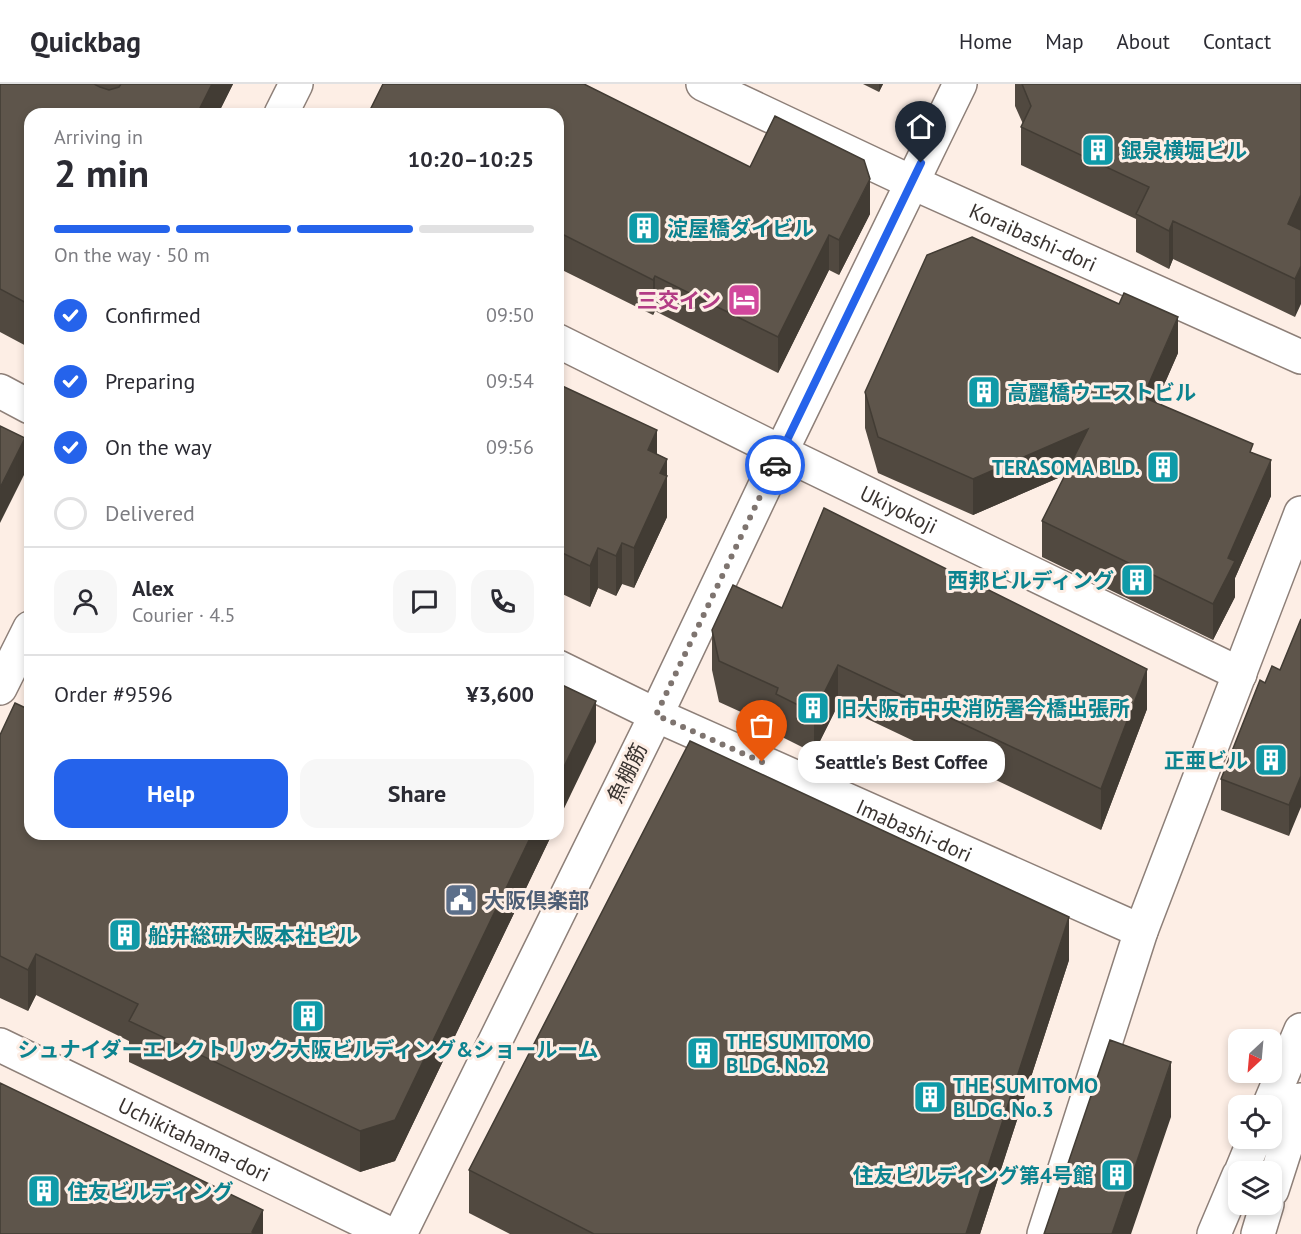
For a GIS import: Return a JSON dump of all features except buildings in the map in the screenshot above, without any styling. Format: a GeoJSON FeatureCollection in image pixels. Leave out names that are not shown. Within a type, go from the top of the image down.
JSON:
{"type":"FeatureCollection","features":[{"type":"Feature","properties":{"kind":"main road"},"geometry":{"type":"LineString","coordinates":[[284,108],[296,84]]}},
{"type":"Feature","properties":{"kind":"main road","name":"Koraibashi-dori"},"geometry":{"type":"LineString","coordinates":[[703,84],[911,182],[1301,357]]}},
{"type":"Feature","properties":{"kind":"main road","name":"魚棚筋"},"geometry":{"type":"LineString","coordinates":[[400,1234],[656,715],[960,84]]}},
{"type":"Feature","properties":{"kind":"main road","name":"Ukiyokoji"},"geometry":{"type":"LineString","coordinates":[[564,344],[781,452],[1240,674]]}},
{"type":"Feature","properties":{"kind":"main road"},"geometry":{"type":"LineString","coordinates":[[0,391],[24,404]]}},
{"type":"Feature","properties":{"kind":"main road"},"geometry":{"type":"LineString","coordinates":[[1044,1234],[1141,931],[1301,513]]}},
{"type":"Feature","properties":{"kind":"main road"},"geometry":{"type":"LineString","coordinates":[[0,688],[24,640]]}},
{"type":"Feature","properties":{"kind":"main road","name":"Imabashi-dori"},"geometry":{"type":"LineString","coordinates":[[564,670],[656,715],[1141,931]]}},
{"type":"Feature","properties":{"kind":"main road"},"geometry":{"type":"LineString","coordinates":[[1274,1095],[1301,1030]]}},
{"type":"Feature","properties":{"kind":"main road","name":"Uchikitahama-dori"},"geometry":{"type":"LineString","coordinates":[[0,1044],[390,1234]]}},
{"type":"Feature","properties":{"kind":"main road"},"geometry":{"type":"LineString","coordinates":[[1281,1161],[1301,1100]]}},
{"type":"Feature","properties":{"kind":"main road"},"geometry":{"type":"LineString","coordinates":[[1214,1234],[1228,1201]]}},
{"type":"Feature","properties":{"kind":"main road"},"geometry":{"type":"LineString","coordinates":[[1258,1234],[1264,1215]]}},
{"type":"Feature","properties":{"kind":"way so far"},"geometry":{"type":"LineString","coordinates":[[762,762],[656,715],[775,465]]}},
{"type":"Feature","properties":{"kind":"place","name":"銀泉横堀ビル"},"geometry":{"type":"Point","coordinates":[1098,150]}},
{"type":"Feature","properties":{"kind":"place","name":"淀屋橋ダイビル"},"geometry":{"type":"Point","coordinates":[644,228]}},
{"type":"Feature","properties":{"kind":"place","name":"三交イン"},"geometry":{"type":"Point","coordinates":[744,300]}},
{"type":"Feature","properties":{"kind":"place","name":"高麗橋ウエストビル"},"geometry":{"type":"Point","coordinates":[984,392]}},
{"type":"Feature","properties":{"kind":"place","name":"TERASOMA BLD."},"geometry":{"type":"Point","coordinates":[1163,467]}},
{"type":"Feature","properties":{"kind":"place","name":"西邦ビルディング"},"geometry":{"type":"Point","coordinates":[1137,580]}},
{"type":"Feature","properties":{"kind":"place","name":"旧大阪市中央消防署今橋出張所"},"geometry":{"type":"Point","coordinates":[813,708]}},
{"type":"Feature","properties":{"kind":"place","name":"正亜ビル"},"geometry":{"type":"Point","coordinates":[1271,760]}},
{"type":"Feature","properties":{"kind":"place","name":"Seattle's Best Coffee"},"geometry":{"type":"Point","coordinates":[762,762]}},
{"type":"Feature","properties":{"kind":"place","name":"大阪倶楽部"},"geometry":{"type":"Point","coordinates":[461,900]}},
{"type":"Feature","properties":{"kind":"place","name":"船井総研大阪本社ビル"},"geometry":{"type":"Point","coordinates":[125,935]}},
{"type":"Feature","properties":{"kind":"place","name":"シュナイダーエレクトリック大阪ビルディング&ショールーム"},"geometry":{"type":"Point","coordinates":[308,1016]}},
{"type":"Feature","properties":{"kind":"place","name":"THE SUMITOMO BLDG. No.2"},"geometry":{"type":"Point","coordinates":[703,1053]}},
{"type":"Feature","properties":{"kind":"place","name":"THE SUMITOMO BLDG. No.3"},"geometry":{"type":"Point","coordinates":[930,1097]}},
{"type":"Feature","properties":{"kind":"place","name":"住友ビルディング第4号館"},"geometry":{"type":"Point","coordinates":[1117,1175]}},
{"type":"Feature","properties":{"kind":"place","name":"住友ビルディング"},"geometry":{"type":"Point","coordinates":[44,1191]}},
{"type":"Feature","properties":{"kind":"route"},"geometry":{"type":"LineString","coordinates":[[775,465],[921,163]]}}]}
